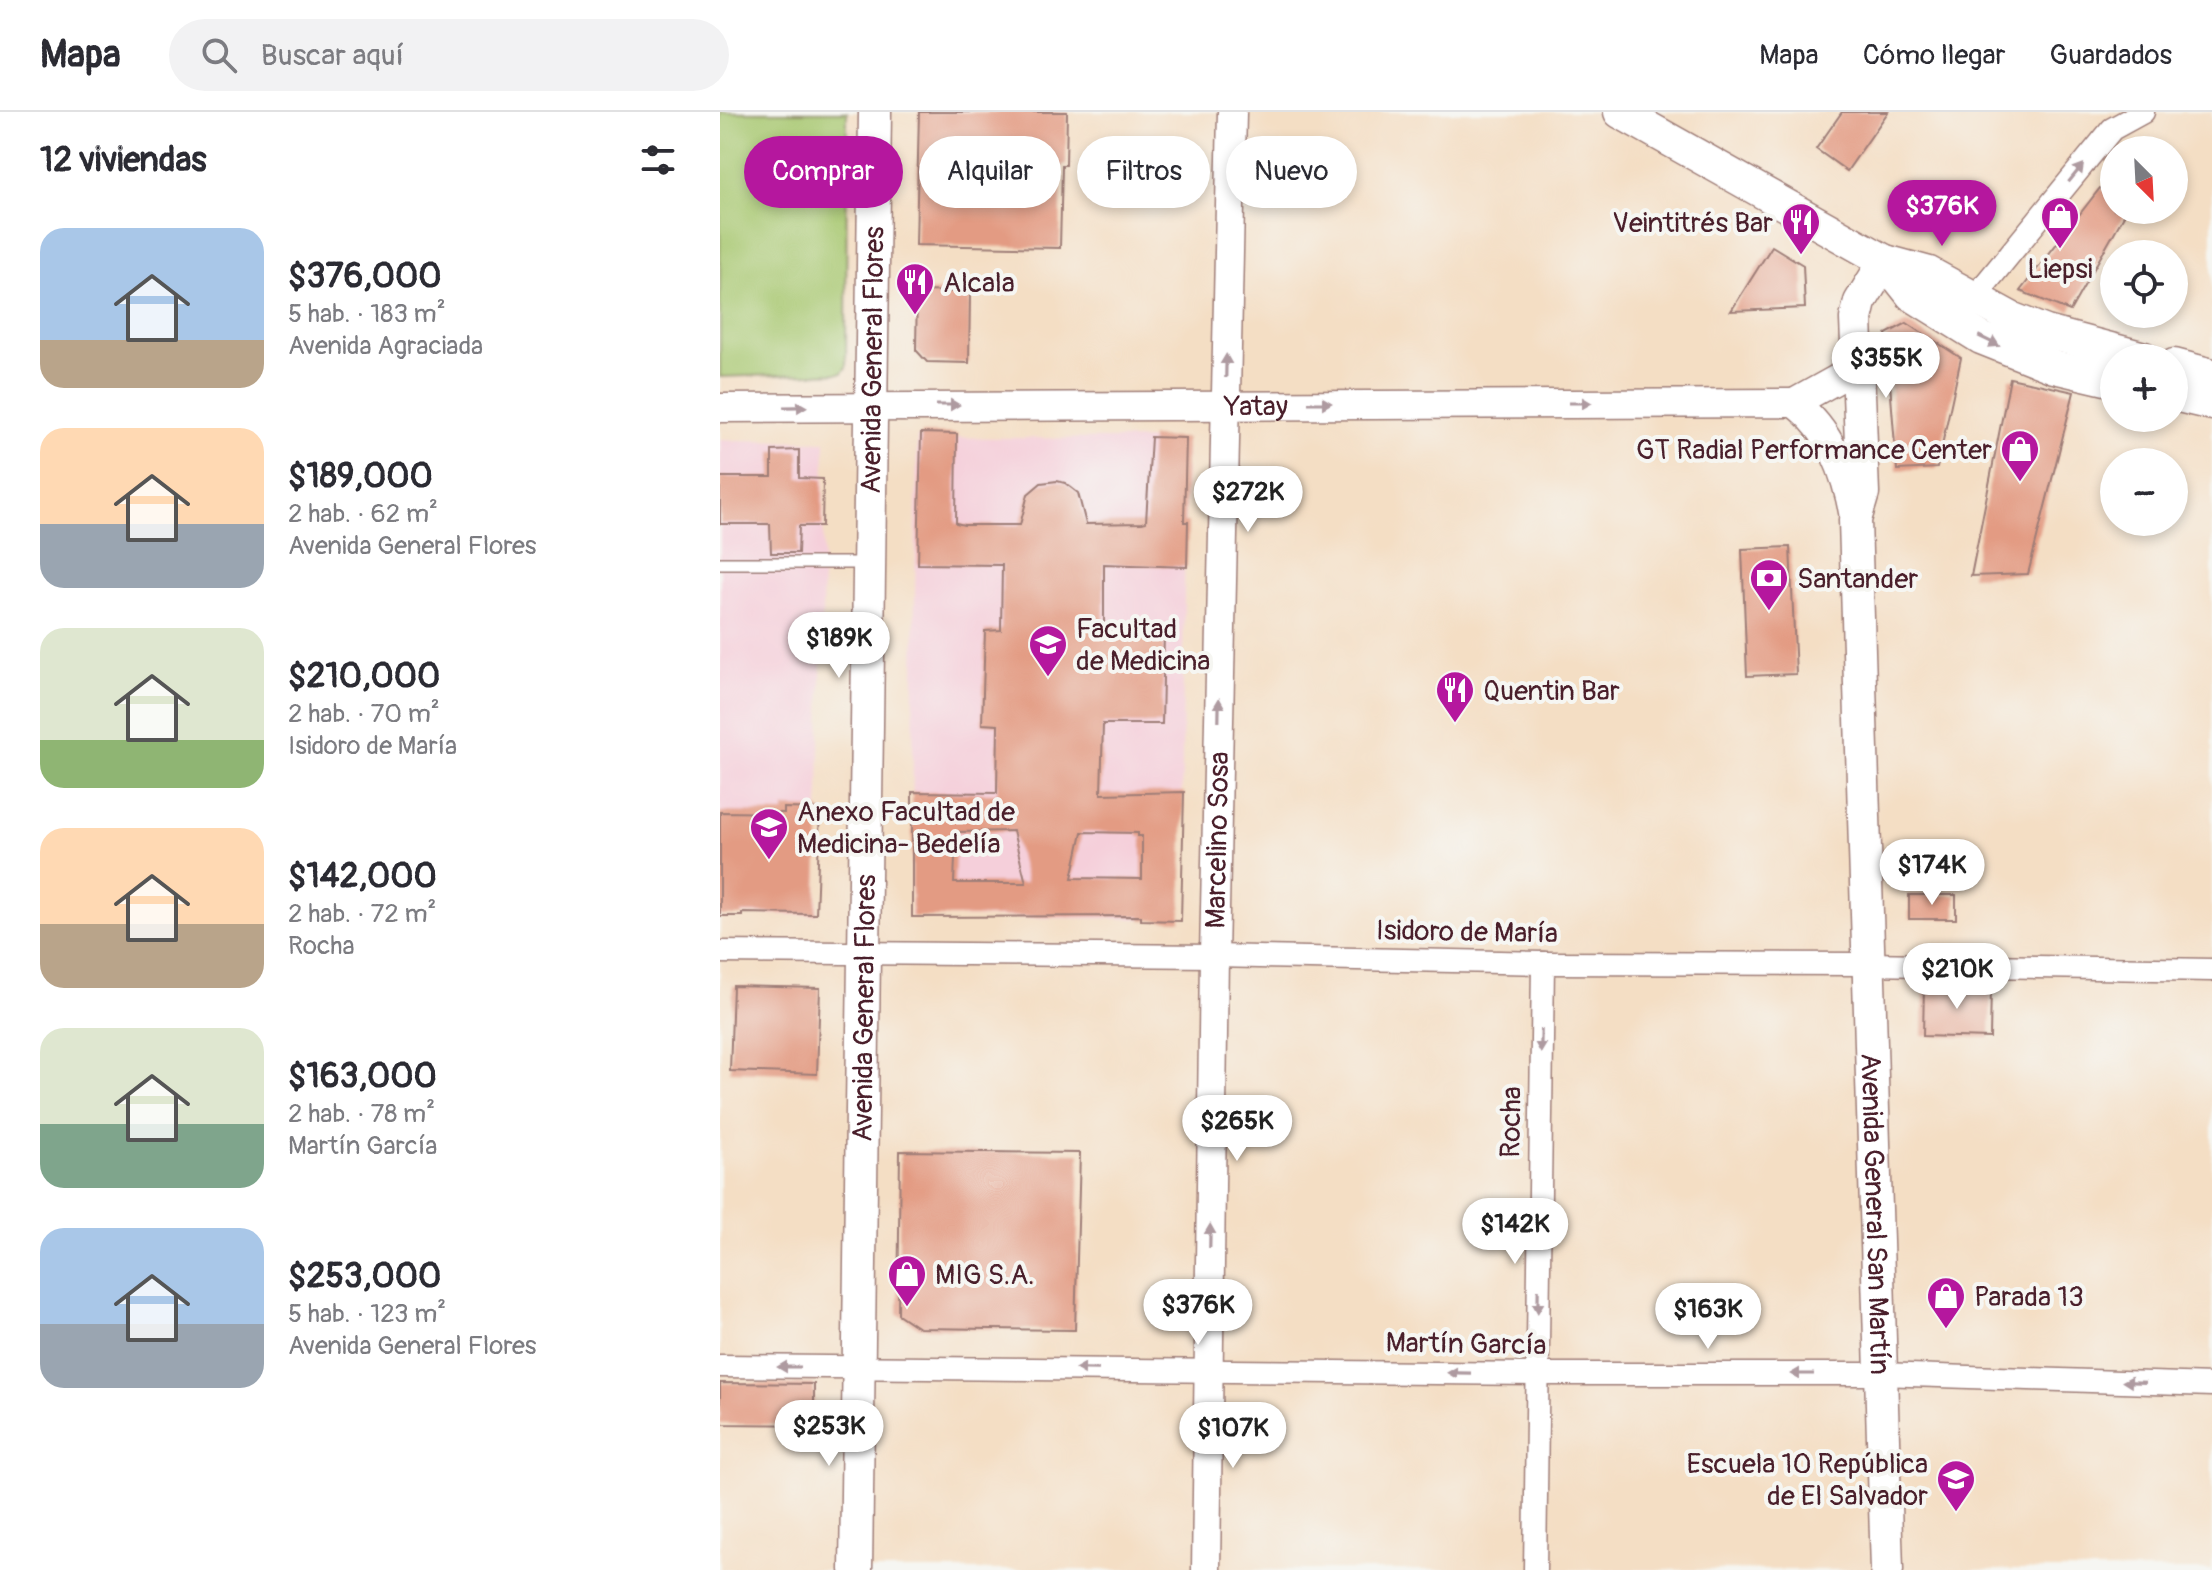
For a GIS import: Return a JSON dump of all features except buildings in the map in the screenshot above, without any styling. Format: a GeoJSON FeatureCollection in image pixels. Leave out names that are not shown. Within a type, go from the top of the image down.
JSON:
{"type":"FeatureCollection","features":[{"type":"Feature","properties":{"kind":"main road","name":"Avenida General Flores"},"geometry":{"type":"LineString","coordinates":[[856,1570],[875,112]]}},
{"type":"Feature","properties":{"kind":"main road"},"geometry":{"type":"LineString","coordinates":[[1620,112],[1885,261],[1929,273],[2013,319],[2046,332],[2100,346]]}},
{"type":"Feature","properties":{"kind":"main road"},"geometry":{"type":"LineString","coordinates":[[1885,261],[1912,295],[1981,338],[2054,367],[2100,378]]}},
{"type":"Feature","properties":{"kind":"main road","name":"Avenida General San Martín"},"geometry":{"type":"LineString","coordinates":[[1885,261],[1860,302],[1856,319],[1863,493],[1855,520],[1887,1570]]}},
{"type":"Feature","properties":{"kind":"main road"},"geometry":{"type":"LineString","coordinates":[[2188,369],[2212,375]]}},
{"type":"Feature","properties":{"kind":"main road"},"geometry":{"type":"LineString","coordinates":[[2188,398],[2212,404]]}},
{"type":"Feature","properties":{"kind":"street","name":"Marcelino Sosa"},"geometry":{"type":"LineString","coordinates":[[1206,1570],[1214,956],[1232,112]]}},
{"type":"Feature","properties":{"kind":"street"},"geometry":{"type":"LineString","coordinates":[[1974,298],[2112,129],[2143,112]]}},
{"type":"Feature","properties":{"kind":"street","name":"Yatay"},"geometry":{"type":"LineString","coordinates":[[720,408],[1225,403],[1794,403],[1839,378],[1856,360]]}},
{"type":"Feature","properties":{"kind":"street","name":"Avenida General San Martín"},"geometry":{"type":"LineString","coordinates":[[1794,403],[1818,423],[1842,468],[1855,520]]}},
{"type":"Feature","properties":{"kind":"street","name":"Isidoro de María"},"geometry":{"type":"LineString","coordinates":[[720,952],[2212,970]]}},
{"type":"Feature","properties":{"kind":"street","name":"Rocha"},"geometry":{"type":"LineString","coordinates":[[1535,1570],[1543,963]]}},
{"type":"Feature","properties":{"kind":"street","name":"Martín García"},"geometry":{"type":"LineString","coordinates":[[720,1366],[1880,1374],[2212,1385]]}},
{"type":"Feature","properties":{"kind":"lane"},"geometry":{"type":"LineString","coordinates":[[720,563],[868,563]]}},
{"type":"Feature","properties":{"kind":"shaded area","name":"Facultad de Medicina"},"geometry":{"type":"Polygon","coordinates":[[[917,437],[1186,440],[1180,919],[911,917],[917,437]]]}},
{"type":"Feature","properties":{"kind":"shaded area"},"geometry":{"type":"Polygon","coordinates":[[[720,440],[825,441],[817,915],[720,914],[720,440]]]}},
{"type":"Feature","properties":{"kind":"green space"},"geometry":{"type":"Polygon","coordinates":[[[720,112],[847,112],[847,136],[744,136],[744,208],[847,208],[846,367],[842,373],[720,377],[720,112]]]}},
{"type":"Feature","properties":{"kind":"place","name":"Liepsi"},"geometry":{"type":"Point","coordinates":[2060,250]}},
{"type":"Feature","properties":{"kind":"place","name":"Veintitrés Bar"},"geometry":{"type":"Point","coordinates":[1801,256]}},
{"type":"Feature","properties":{"kind":"place","name":"Alcala"},"geometry":{"type":"Point","coordinates":[915,316]}},
{"type":"Feature","properties":{"kind":"place","name":"GT Radial Performance Center"},"geometry":{"type":"Point","coordinates":[2020,483]}},
{"type":"Feature","properties":{"kind":"place","name":"Santander"},"geometry":{"type":"Point","coordinates":[1769,612]}},
{"type":"Feature","properties":{"kind":"place","name":"Facultad de Medicina"},"geometry":{"type":"Point","coordinates":[1048,678]}},
{"type":"Feature","properties":{"kind":"place","name":"Quentin Bar"},"geometry":{"type":"Point","coordinates":[1455,724]}},
{"type":"Feature","properties":{"kind":"place","name":"Anexo Facultad de Medicina- Bedelía"},"geometry":{"type":"Point","coordinates":[769,861]}},
{"type":"Feature","properties":{"kind":"place","name":"MIG S.A."},"geometry":{"type":"Point","coordinates":[907,1308]}},
{"type":"Feature","properties":{"kind":"place","name":"Parada 13"},"geometry":{"type":"Point","coordinates":[1946,1330]}},
{"type":"Feature","properties":{"kind":"place","name":"Escuela 10 República de El Salvador"},"geometry":{"type":"Point","coordinates":[1956,1513]}}]}
